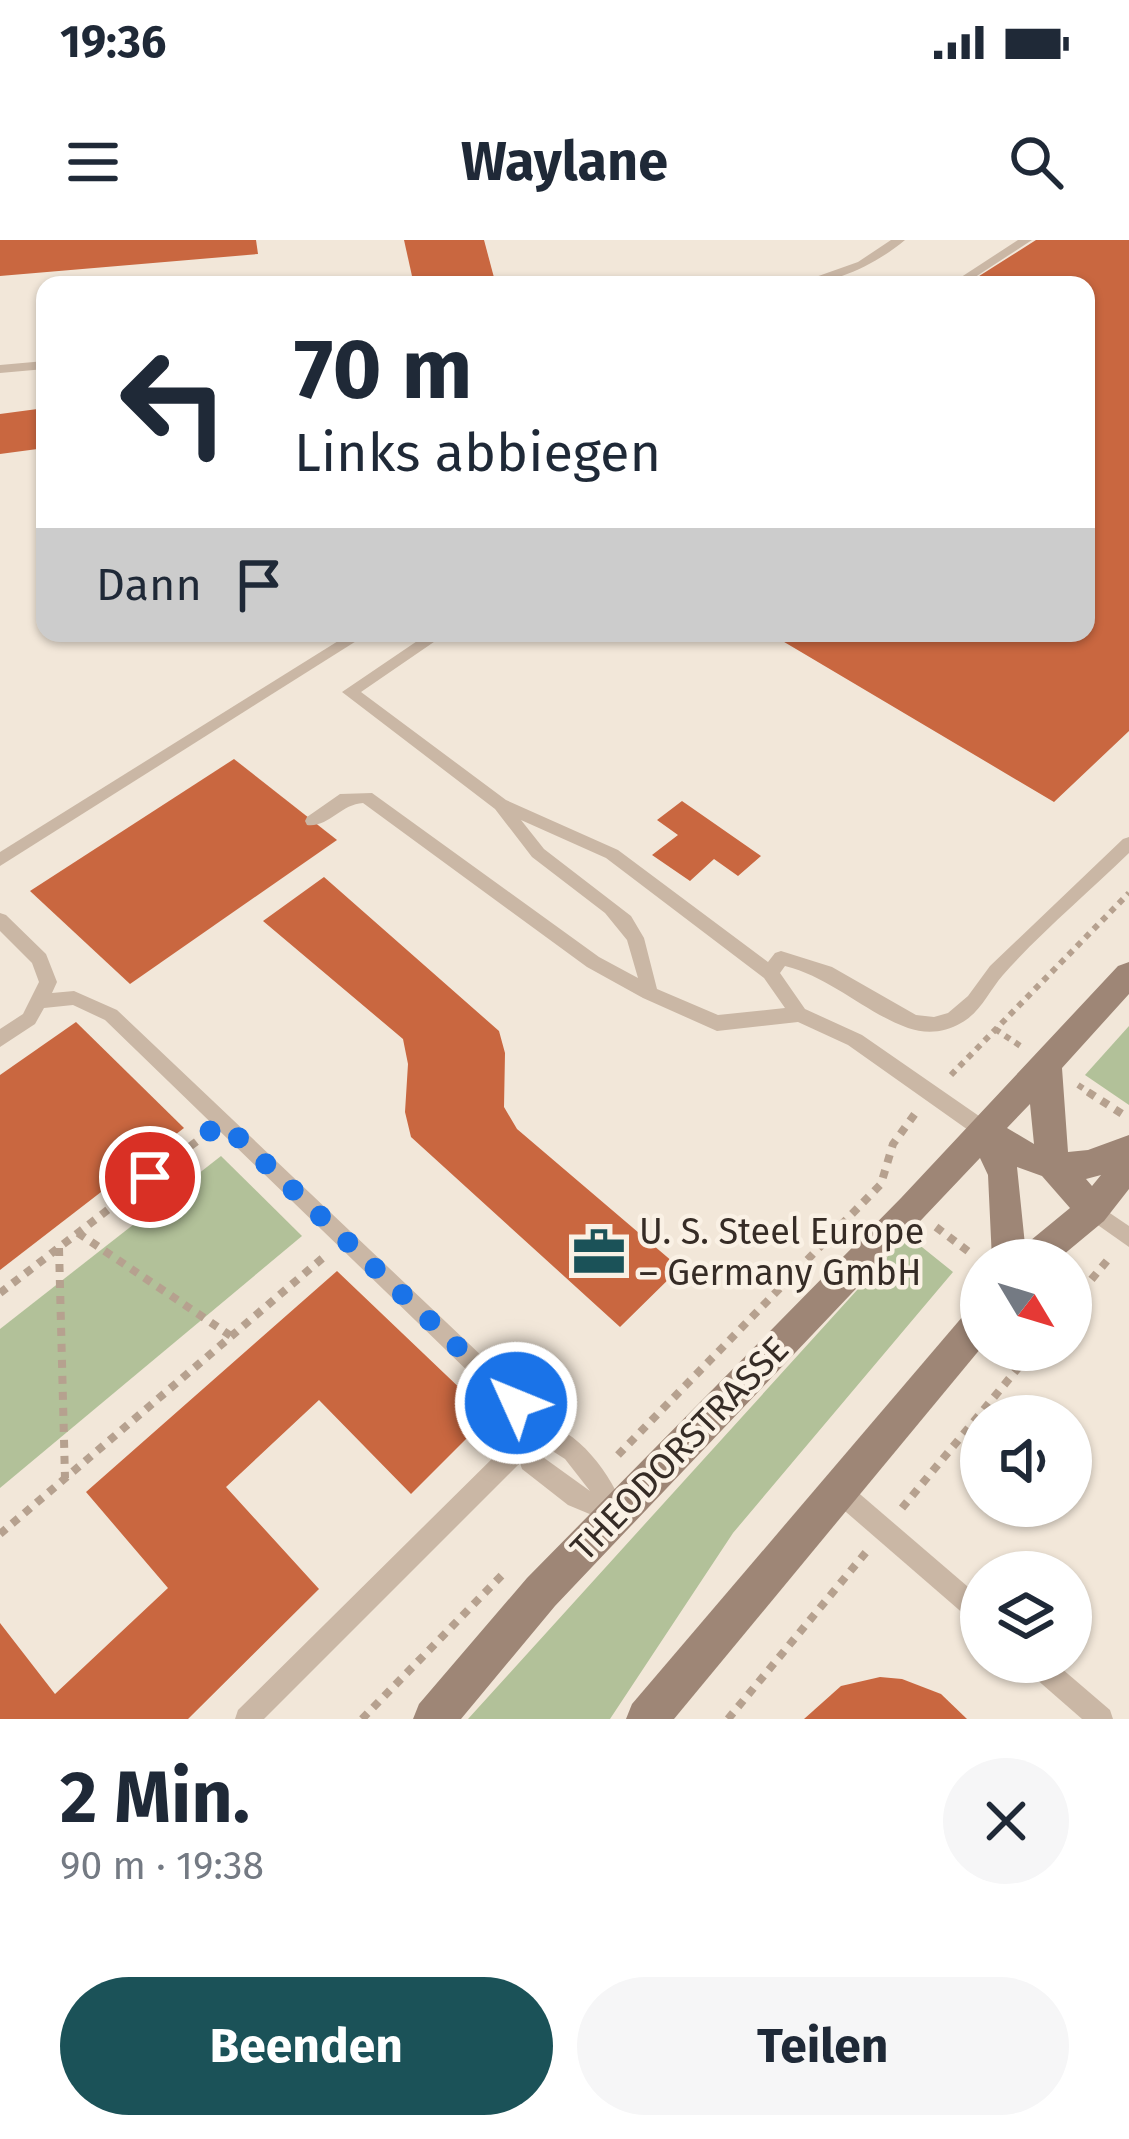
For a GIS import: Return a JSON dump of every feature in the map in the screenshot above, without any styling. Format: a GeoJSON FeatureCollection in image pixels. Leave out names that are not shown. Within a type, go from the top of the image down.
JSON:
{"type":"FeatureCollection","features":[{"type":"Feature","properties":{"kind":"main road","name":"THEODORSTRASSE"},"geometry":{"type":"LineString","coordinates":[[434,1719],[541,1592],[985,1131],[1129,974]]}},
{"type":"Feature","properties":{"kind":"main road"},"geometry":{"type":"LineString","coordinates":[[1047,1064],[1045,1098],[1053,1165],[1092,1210]]}},
{"type":"Feature","properties":{"kind":"main road"},"geometry":{"type":"LineString","coordinates":[[985,1131],[1032,1163],[1099,1164],[1129,1149]]}},
{"type":"Feature","properties":{"kind":"main road"},"geometry":{"type":"LineString","coordinates":[[985,1131],[1004,1175],[995,1239]]}},
{"type":"Feature","properties":{"kind":"main road"},"geometry":{"type":"LineString","coordinates":[[1057,1239],[1092,1210],[1129,1165]]}},
{"type":"Feature","properties":{"kind":"main road"},"geometry":{"type":"LineString","coordinates":[[647,1719],[960,1346]]}},
{"type":"Feature","properties":{"kind":"lane"},"geometry":{"type":"LineString","coordinates":[[826,276],[862,264],[899,240]]}},
{"type":"Feature","properties":{"kind":"lane"},"geometry":{"type":"LineString","coordinates":[[969,276],[1026,240]]}},
{"type":"Feature","properties":{"kind":"lane"},"geometry":{"type":"LineString","coordinates":[[0,369],[36,365]]}},
{"type":"Feature","properties":{"kind":"lane"},"geometry":{"type":"LineString","coordinates":[[0,860],[348,642]]}},
{"type":"Feature","properties":{"kind":"lane"},"geometry":{"type":"LineString","coordinates":[[426,642],[350,692],[500,804],[612,854],[770,973],[799,1014],[855,1040],[985,1131]]}},
{"type":"Feature","properties":{"kind":"lane"},"geometry":{"type":"LineString","coordinates":[[313,821],[346,798],[366,797],[593,962],[649,993],[717,1023],[799,1014]]}},
{"type":"Feature","properties":{"kind":"lane"},"geometry":{"type":"LineString","coordinates":[[500,804],[539,854],[624,915],[645,956],[649,993]]}},
{"type":"Feature","properties":{"kind":"lane"},"geometry":{"type":"LineString","coordinates":[[770,973],[781,958],[808,964],[890,1015],[922,1025],[946,1022],[986,989],[996,971],[1129,843]]}},
{"type":"Feature","properties":{"kind":"lane"},"geometry":{"type":"LineString","coordinates":[[0,920],[40,959],[49,982],[29,1019],[0,1039]]}},
{"type":"Feature","properties":{"kind":"lane"},"geometry":{"type":"LineString","coordinates":[[42,1001],[74,998],[112,1015],[516,1403],[530,1461],[576,1497],[616,1514]]}},
{"type":"Feature","properties":{"kind":"lane"},"geometry":{"type":"LineString","coordinates":[[1092,1210],[1129,1238]]}},
{"type":"Feature","properties":{"kind":"lane"},"geometry":{"type":"LineString","coordinates":[[247,1719],[536,1431],[549,1432],[596,1478],[616,1514]]}},
{"type":"Feature","properties":{"kind":"lane"},"geometry":{"type":"LineString","coordinates":[[839,1491],[960,1596]]}},
{"type":"Feature","properties":{"kind":"lane"},"geometry":{"type":"LineString","coordinates":[[1060,1683],[1101,1719]]}},
{"type":"Feature","properties":{"kind":"path"},"geometry":{"type":"LineString","coordinates":[[957,1069],[1129,893]]}},
{"type":"Feature","properties":{"kind":"path"},"geometry":{"type":"LineString","coordinates":[[995,1029],[1016,1043]]}},
{"type":"Feature","properties":{"kind":"path"},"geometry":{"type":"LineString","coordinates":[[1076,1083],[1129,1119]]}},
{"type":"Feature","properties":{"kind":"path"},"geometry":{"type":"LineString","coordinates":[[0,1293],[222,1122]]}},
{"type":"Feature","properties":{"kind":"path"},"geometry":{"type":"LineString","coordinates":[[596,1478],[881,1184],[901,1128]]}},
{"type":"Feature","properties":{"kind":"path"},"geometry":{"type":"LineString","coordinates":[[928,1221],[960,1240]]}},
{"type":"Feature","properties":{"kind":"path"},"geometry":{"type":"LineString","coordinates":[[78,1233],[231,1336]]}},
{"type":"Feature","properties":{"kind":"path"},"geometry":{"type":"LineString","coordinates":[[0,1534],[344,1239]]}},
{"type":"Feature","properties":{"kind":"path"},"geometry":{"type":"LineString","coordinates":[[58,1248],[65,1479]]}},
{"type":"Feature","properties":{"kind":"path"},"geometry":{"type":"LineString","coordinates":[[362,1719],[510,1566]]}},
{"type":"Feature","properties":{"kind":"green space"},"geometry":{"type":"Polygon","coordinates":[[[1129,1026],[1129,1105],[1085,1075],[1129,1026]]]}},
{"type":"Feature","properties":{"kind":"green space"},"geometry":{"type":"Polygon","coordinates":[[[221,1156],[302,1236],[0,1488],[0,1329],[221,1156]]]}},
{"type":"Feature","properties":{"kind":"green space"},"geometry":{"type":"Polygon","coordinates":[[[907,1235],[953,1272],[733,1533],[610,1719],[468,1719],[907,1235]]]}},
{"type":"Feature","properties":{"kind":"building"},"geometry":{"type":"Polygon","coordinates":[[[0,240],[256,240],[258,254],[0,276],[0,240]]]}},
{"type":"Feature","properties":{"kind":"building"},"geometry":{"type":"Polygon","coordinates":[[[404,240],[484,240],[494,276],[412,276],[404,240]]]}},
{"type":"Feature","properties":{"kind":"building"},"geometry":{"type":"Polygon","coordinates":[[[1036,240],[1129,240],[1129,731],[1054,802],[784,642],[1095,642],[1095,276],[979,276],[1036,240]]]}},
{"type":"Feature","properties":{"kind":"building"},"geometry":{"type":"Polygon","coordinates":[[[36,409],[36,449],[0,454],[0,414],[36,409]]]}},
{"type":"Feature","properties":{"kind":"building"},"geometry":{"type":"Polygon","coordinates":[[[234,759],[337,840],[130,984],[30,891],[234,759]]]}},
{"type":"Feature","properties":{"kind":"building"},"geometry":{"type":"Polygon","coordinates":[[[682,801],[761,856],[738,876],[714,859],[690,881],[652,855],[678,835],[657,820],[682,801]]]}},
{"type":"Feature","properties":{"kind":"building"},"geometry":{"type":"Polygon","coordinates":[[[324,877],[499,1031],[505,1053],[504,1107],[517,1129],[680,1268],[620,1327],[411,1137],[405,1112],[408,1064],[403,1039],[263,921],[324,877]]]}},
{"type":"Feature","properties":{"kind":"building"},"geometry":{"type":"Polygon","coordinates":[[[76,1022],[184,1128],[0,1270],[0,1075],[76,1022]]]}},
{"type":"Feature","properties":{"kind":"building"},"geometry":{"type":"Polygon","coordinates":[[[337,1271],[489,1416],[411,1494],[319,1400],[226,1487],[319,1589],[188,1719],[0,1719],[0,1623],[55,1694],[168,1588],[86,1492],[337,1271]]]}},
{"type":"Feature","properties":{"kind":"building"},"geometry":{"type":"Polygon","coordinates":[[[880,1677],[902,1679],[941,1694],[967,1719],[804,1719],[841,1686],[880,1677]]]}},
{"type":"Feature","properties":{"kind":"place","name":"U. S. Steel Europe – Germany GmbH"},"geometry":{"type":"Point","coordinates":[599,1252]}},
{"type":"Feature","properties":{"kind":"route"},"geometry":{"type":"LineString","coordinates":[[150,1177],[222,1122],[516,1403]]}}]}
